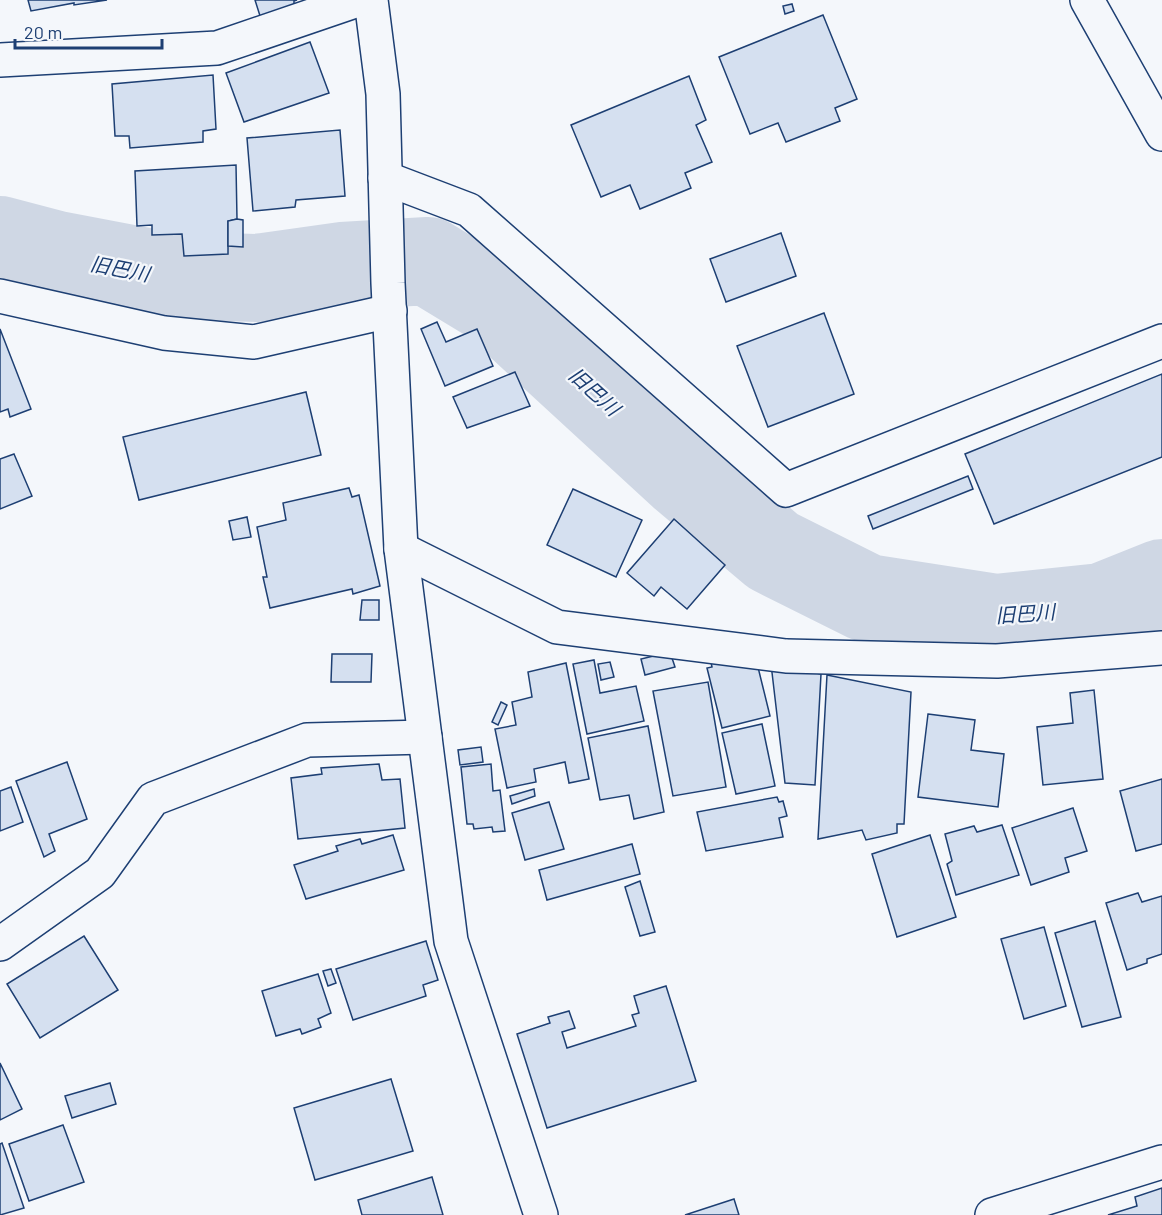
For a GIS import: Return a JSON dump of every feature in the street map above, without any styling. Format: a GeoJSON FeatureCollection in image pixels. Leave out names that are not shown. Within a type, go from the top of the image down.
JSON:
{"type":"FeatureCollection","features":[{"type":"Feature","properties":{"kind":"street"},"geometry":{"type":"LineString","coordinates":[[0,60],[218,48],[358,0]]}},
{"type":"Feature","properties":{"kind":"street"},"geometry":{"type":"LineString","coordinates":[[371,0],[383,94],[386,225],[401,549],[450,941],[541,1215]]}},
{"type":"Feature","properties":{"kind":"street"},"geometry":{"type":"LineString","coordinates":[[1087,0],[1162,134]]}},
{"type":"Feature","properties":{"kind":"street"},"geometry":{"type":"LineString","coordinates":[[385,178],[469,210],[786,490],[1162,341]]}},
{"type":"Feature","properties":{"kind":"street"},"geometry":{"type":"LineString","coordinates":[[0,296],[164,333],[254,342],[389,297]]}},
{"type":"Feature","properties":{"kind":"street"},"geometry":{"type":"LineString","coordinates":[[401,549],[557,627],[786,656],[997,661],[1162,648]]}},
{"type":"Feature","properties":{"kind":"street"},"geometry":{"type":"LineString","coordinates":[[0,944],[100,873],[153,799],[307,740],[425,737]]}},
{"type":"Feature","properties":{"kind":"street"},"geometry":{"type":"LineString","coordinates":[[992,1215],[1162,1162]]}},
{"type":"Feature","properties":{"kind":"building"},"geometry":{"type":"Polygon","coordinates":[[[28,0],[107,0],[31,11],[28,0]]]}},
{"type":"Feature","properties":{"kind":"building"},"geometry":{"type":"Polygon","coordinates":[[[255,0],[297,0],[294,1],[294,6],[261,19],[255,0]]]}},
{"type":"Feature","properties":{"kind":"building"},"geometry":{"type":"Polygon","coordinates":[[[792,4],[794,11],[785,14],[783,6],[792,4]]]}},
{"type":"Feature","properties":{"kind":"building"},"geometry":{"type":"Polygon","coordinates":[[[823,15],[857,99],[835,108],[840,121],[786,142],[778,123],[750,134],[719,57],[823,15]]]}},
{"type":"Feature","properties":{"kind":"building"},"geometry":{"type":"Polygon","coordinates":[[[310,42],[329,93],[244,122],[226,73],[310,42]]]}},
{"type":"Feature","properties":{"kind":"building"},"geometry":{"type":"Polygon","coordinates":[[[213,75],[216,129],[203,131],[203,142],[130,148],[129,136],[115,136],[112,84],[213,75]]]}},
{"type":"Feature","properties":{"kind":"building"},"geometry":{"type":"Polygon","coordinates":[[[689,76],[706,120],[696,125],[712,162],[685,173],[691,188],[640,209],[630,185],[601,197],[571,125],[689,76]]]}},
{"type":"Feature","properties":{"kind":"building"},"geometry":{"type":"Polygon","coordinates":[[[340,130],[345,196],[296,200],[295,207],[253,211],[247,138],[340,130]]]}},
{"type":"Feature","properties":{"kind":"building"},"geometry":{"type":"Polygon","coordinates":[[[236,165],[237,219],[228,221],[228,254],[184,256],[182,234],[152,235],[152,225],[137,226],[135,171],[236,165]]]}},
{"type":"Feature","properties":{"kind":"building"},"geometry":{"type":"Polygon","coordinates":[[[243,220],[243,247],[228,246],[228,221],[243,220]]]}},
{"type":"Feature","properties":{"kind":"building"},"geometry":{"type":"Polygon","coordinates":[[[781,233],[796,276],[726,302],[710,259],[781,233]]]}},
{"type":"Feature","properties":{"kind":"building"},"geometry":{"type":"Polygon","coordinates":[[[824,313],[854,394],[768,427],[737,346],[824,313]]]}},
{"type":"Feature","properties":{"kind":"building"},"geometry":{"type":"Polygon","coordinates":[[[437,322],[446,342],[477,329],[493,366],[445,386],[421,329],[437,322]]]}},
{"type":"Feature","properties":{"kind":"building"},"geometry":{"type":"Polygon","coordinates":[[[0,329],[31,409],[10,417],[8,409],[0,412],[0,329]]]}},
{"type":"Feature","properties":{"kind":"building"},"geometry":{"type":"Polygon","coordinates":[[[515,372],[530,406],[467,428],[453,397],[515,372]]]}},
{"type":"Feature","properties":{"kind":"building"},"geometry":{"type":"Polygon","coordinates":[[[1162,374],[1162,457],[994,524],[965,454],[1162,374]]]}},
{"type":"Feature","properties":{"kind":"building"},"geometry":{"type":"Polygon","coordinates":[[[306,392],[321,455],[139,500],[123,437],[306,392]]]}},
{"type":"Feature","properties":{"kind":"building"},"geometry":{"type":"Polygon","coordinates":[[[14,454],[32,496],[0,509],[0,459],[14,454]]]}},
{"type":"Feature","properties":{"kind":"building"},"geometry":{"type":"Polygon","coordinates":[[[968,476],[973,489],[873,529],[868,516],[968,476]]]}},
{"type":"Feature","properties":{"kind":"building"},"geometry":{"type":"Polygon","coordinates":[[[349,488],[352,497],[359,495],[380,586],[353,594],[352,589],[270,608],[263,577],[267,577],[257,527],[286,520],[283,503],[349,488]]]}},
{"type":"Feature","properties":{"kind":"building"},"geometry":{"type":"Polygon","coordinates":[[[573,489],[642,520],[616,577],[547,545],[573,489]]]}},
{"type":"Feature","properties":{"kind":"building"},"geometry":{"type":"Polygon","coordinates":[[[247,517],[251,537],[233,540],[229,521],[247,517]]]}},
{"type":"Feature","properties":{"kind":"building"},"geometry":{"type":"Polygon","coordinates":[[[674,519],[725,565],[687,609],[661,587],[654,596],[627,573],[674,519]]]}},
{"type":"Feature","properties":{"kind":"building"},"geometry":{"type":"Polygon","coordinates":[[[362,600],[379,600],[379,620],[360,620],[362,600]]]}},
{"type":"Feature","properties":{"kind":"building"},"geometry":{"type":"Polygon","coordinates":[[[670,652],[675,667],[645,675],[641,659],[670,652]]]}},
{"type":"Feature","properties":{"kind":"building"},"geometry":{"type":"Polygon","coordinates":[[[709,653],[756,659],[770,716],[722,728],[707,668],[712,667],[709,653]]]}},
{"type":"Feature","properties":{"kind":"building"},"geometry":{"type":"Polygon","coordinates":[[[332,654],[372,654],[371,682],[331,682],[332,654]]]}},
{"type":"Feature","properties":{"kind":"building"},"geometry":{"type":"Polygon","coordinates":[[[594,660],[600,693],[636,686],[644,721],[587,734],[573,664],[594,660]]]}},
{"type":"Feature","properties":{"kind":"building"},"geometry":{"type":"Polygon","coordinates":[[[610,662],[614,677],[601,680],[598,664],[610,662]]]}},
{"type":"Feature","properties":{"kind":"building"},"geometry":{"type":"Polygon","coordinates":[[[566,663],[589,779],[569,783],[565,762],[534,769],[536,782],[507,788],[495,729],[516,725],[512,702],[532,697],[528,672],[566,663]]]}},
{"type":"Feature","properties":{"kind":"building"},"geometry":{"type":"Polygon","coordinates":[[[771,664],[821,674],[815,785],[785,783],[771,664]]]}},
{"type":"Feature","properties":{"kind":"building"},"geometry":{"type":"Polygon","coordinates":[[[827,675],[911,692],[904,824],[897,824],[897,833],[866,840],[862,830],[818,839],[827,675]]]}},
{"type":"Feature","properties":{"kind":"building"},"geometry":{"type":"Polygon","coordinates":[[[708,682],[726,787],[673,796],[653,691],[708,682]]]}},
{"type":"Feature","properties":{"kind":"building"},"geometry":{"type":"Polygon","coordinates":[[[1094,690],[1103,779],[1043,785],[1037,727],[1073,723],[1070,693],[1094,690]]]}},
{"type":"Feature","properties":{"kind":"building"},"geometry":{"type":"Polygon","coordinates":[[[501,702],[507,705],[498,725],[492,722],[501,702]]]}},
{"type":"Feature","properties":{"kind":"building"},"geometry":{"type":"Polygon","coordinates":[[[928,714],[975,720],[971,750],[1004,754],[998,807],[918,797],[928,714]]]}},
{"type":"Feature","properties":{"kind":"building"},"geometry":{"type":"Polygon","coordinates":[[[762,724],[775,786],[736,794],[722,733],[762,724]]]}},
{"type":"Feature","properties":{"kind":"building"},"geometry":{"type":"Polygon","coordinates":[[[648,726],[664,812],[634,819],[629,795],[600,800],[588,738],[648,726]]]}},
{"type":"Feature","properties":{"kind":"building"},"geometry":{"type":"Polygon","coordinates":[[[481,747],[483,762],[460,765],[458,750],[481,747]]]}},
{"type":"Feature","properties":{"kind":"building"},"geometry":{"type":"Polygon","coordinates":[[[67,762],[87,819],[49,834],[55,851],[44,857],[16,781],[67,762]]]}},
{"type":"Feature","properties":{"kind":"building"},"geometry":{"type":"Polygon","coordinates":[[[379,764],[382,780],[400,779],[405,828],[298,839],[291,778],[322,774],[321,768],[379,764]]]}},
{"type":"Feature","properties":{"kind":"building"},"geometry":{"type":"Polygon","coordinates":[[[491,764],[493,791],[500,790],[505,831],[493,832],[492,827],[474,829],[473,824],[467,824],[461,767],[491,764]]]}},
{"type":"Feature","properties":{"kind":"building"},"geometry":{"type":"Polygon","coordinates":[[[1162,779],[1162,844],[1136,851],[1120,791],[1162,779]]]}},
{"type":"Feature","properties":{"kind":"building"},"geometry":{"type":"Polygon","coordinates":[[[11,787],[23,822],[0,831],[0,791],[11,787]]]}},
{"type":"Feature","properties":{"kind":"building"},"geometry":{"type":"Polygon","coordinates":[[[534,789],[535,796],[512,804],[510,796],[534,789]]]}},
{"type":"Feature","properties":{"kind":"building"},"geometry":{"type":"Polygon","coordinates":[[[777,797],[779,802],[783,801],[787,816],[779,818],[783,837],[706,851],[697,812],[777,797]]]}},
{"type":"Feature","properties":{"kind":"building"},"geometry":{"type":"Polygon","coordinates":[[[549,802],[564,849],[525,860],[512,813],[549,802]]]}},
{"type":"Feature","properties":{"kind":"building"},"geometry":{"type":"Polygon","coordinates":[[[1073,808],[1087,851],[1065,858],[1069,872],[1031,885],[1012,828],[1073,808]]]}},
{"type":"Feature","properties":{"kind":"building"},"geometry":{"type":"Polygon","coordinates":[[[1002,825],[1019,875],[956,895],[947,864],[952,861],[945,834],[974,826],[977,832],[1002,825]]]}},
{"type":"Feature","properties":{"kind":"building"},"geometry":{"type":"Polygon","coordinates":[[[393,835],[404,870],[306,899],[294,865],[338,851],[336,846],[360,839],[362,844],[393,835]]]}},
{"type":"Feature","properties":{"kind":"building"},"geometry":{"type":"Polygon","coordinates":[[[930,835],[956,917],[897,937],[872,854],[930,835]]]}},
{"type":"Feature","properties":{"kind":"building"},"geometry":{"type":"Polygon","coordinates":[[[632,844],[640,874],[547,900],[539,870],[632,844]]]}},
{"type":"Feature","properties":{"kind":"building"},"geometry":{"type":"Polygon","coordinates":[[[640,881],[655,932],[640,936],[625,887],[640,881]]]}},
{"type":"Feature","properties":{"kind":"building"},"geometry":{"type":"Polygon","coordinates":[[[1138,893],[1142,902],[1162,896],[1162,954],[1147,959],[1147,963],[1127,970],[1106,903],[1138,893]]]}},
{"type":"Feature","properties":{"kind":"building"},"geometry":{"type":"Polygon","coordinates":[[[1095,921],[1121,1017],[1082,1027],[1055,933],[1095,921]]]}},
{"type":"Feature","properties":{"kind":"building"},"geometry":{"type":"Polygon","coordinates":[[[1044,927],[1066,1006],[1024,1019],[1001,939],[1044,927]]]}},
{"type":"Feature","properties":{"kind":"building"},"geometry":{"type":"Polygon","coordinates":[[[84,936],[118,990],[40,1038],[7,984],[84,936]]]}},
{"type":"Feature","properties":{"kind":"building"},"geometry":{"type":"Polygon","coordinates":[[[426,941],[438,980],[423,985],[426,996],[353,1020],[336,969],[426,941]]]}},
{"type":"Feature","properties":{"kind":"building"},"geometry":{"type":"Polygon","coordinates":[[[331,969],[336,983],[328,986],[323,971],[331,969]]]}},
{"type":"Feature","properties":{"kind":"building"},"geometry":{"type":"Polygon","coordinates":[[[318,974],[331,1013],[318,1019],[321,1027],[302,1034],[300,1029],[276,1036],[262,991],[318,974]]]}},
{"type":"Feature","properties":{"kind":"building"},"geometry":{"type":"Polygon","coordinates":[[[666,986],[696,1081],[547,1128],[517,1034],[550,1023],[548,1017],[569,1011],[575,1028],[562,1032],[567,1048],[636,1026],[632,1015],[639,1013],[634,996],[666,986]]]}},
{"type":"Feature","properties":{"kind":"building"},"geometry":{"type":"Polygon","coordinates":[[[0,1063],[22,1109],[0,1120],[0,1063]]]}},
{"type":"Feature","properties":{"kind":"building"},"geometry":{"type":"Polygon","coordinates":[[[391,1079],[413,1151],[315,1180],[294,1108],[391,1079]]]}},
{"type":"Feature","properties":{"kind":"building"},"geometry":{"type":"Polygon","coordinates":[[[110,1083],[116,1104],[72,1118],[65,1096],[110,1083]]]}},
{"type":"Feature","properties":{"kind":"building"},"geometry":{"type":"Polygon","coordinates":[[[63,1125],[84,1182],[29,1201],[9,1144],[63,1125]]]}},
{"type":"Feature","properties":{"kind":"building"},"geometry":{"type":"Polygon","coordinates":[[[2,1143],[24,1208],[0,1215],[0,1144],[2,1143]]]}},
{"type":"Feature","properties":{"kind":"building"},"geometry":{"type":"Polygon","coordinates":[[[432,1177],[443,1215],[362,1215],[358,1200],[432,1177]]]}},
{"type":"Feature","properties":{"kind":"building"},"geometry":{"type":"Polygon","coordinates":[[[1162,1188],[1162,1215],[1108,1215],[1137,1206],[1135,1197],[1162,1188]]]}},
{"type":"Feature","properties":{"kind":"building"},"geometry":{"type":"Polygon","coordinates":[[[734,1199],[739,1215],[685,1215],[734,1199]]]}},
{"type":"Feature","properties":{"kind":"waterway","name":"旧巴川"},"geometry":{"type":"LineString","coordinates":[[0,240],[57,255],[162,275],[258,278],[342,266],[428,261],[494,301],[683,475],[773,551],[867,598],[996,618],[1102,607],[1162,583]]}}]}
